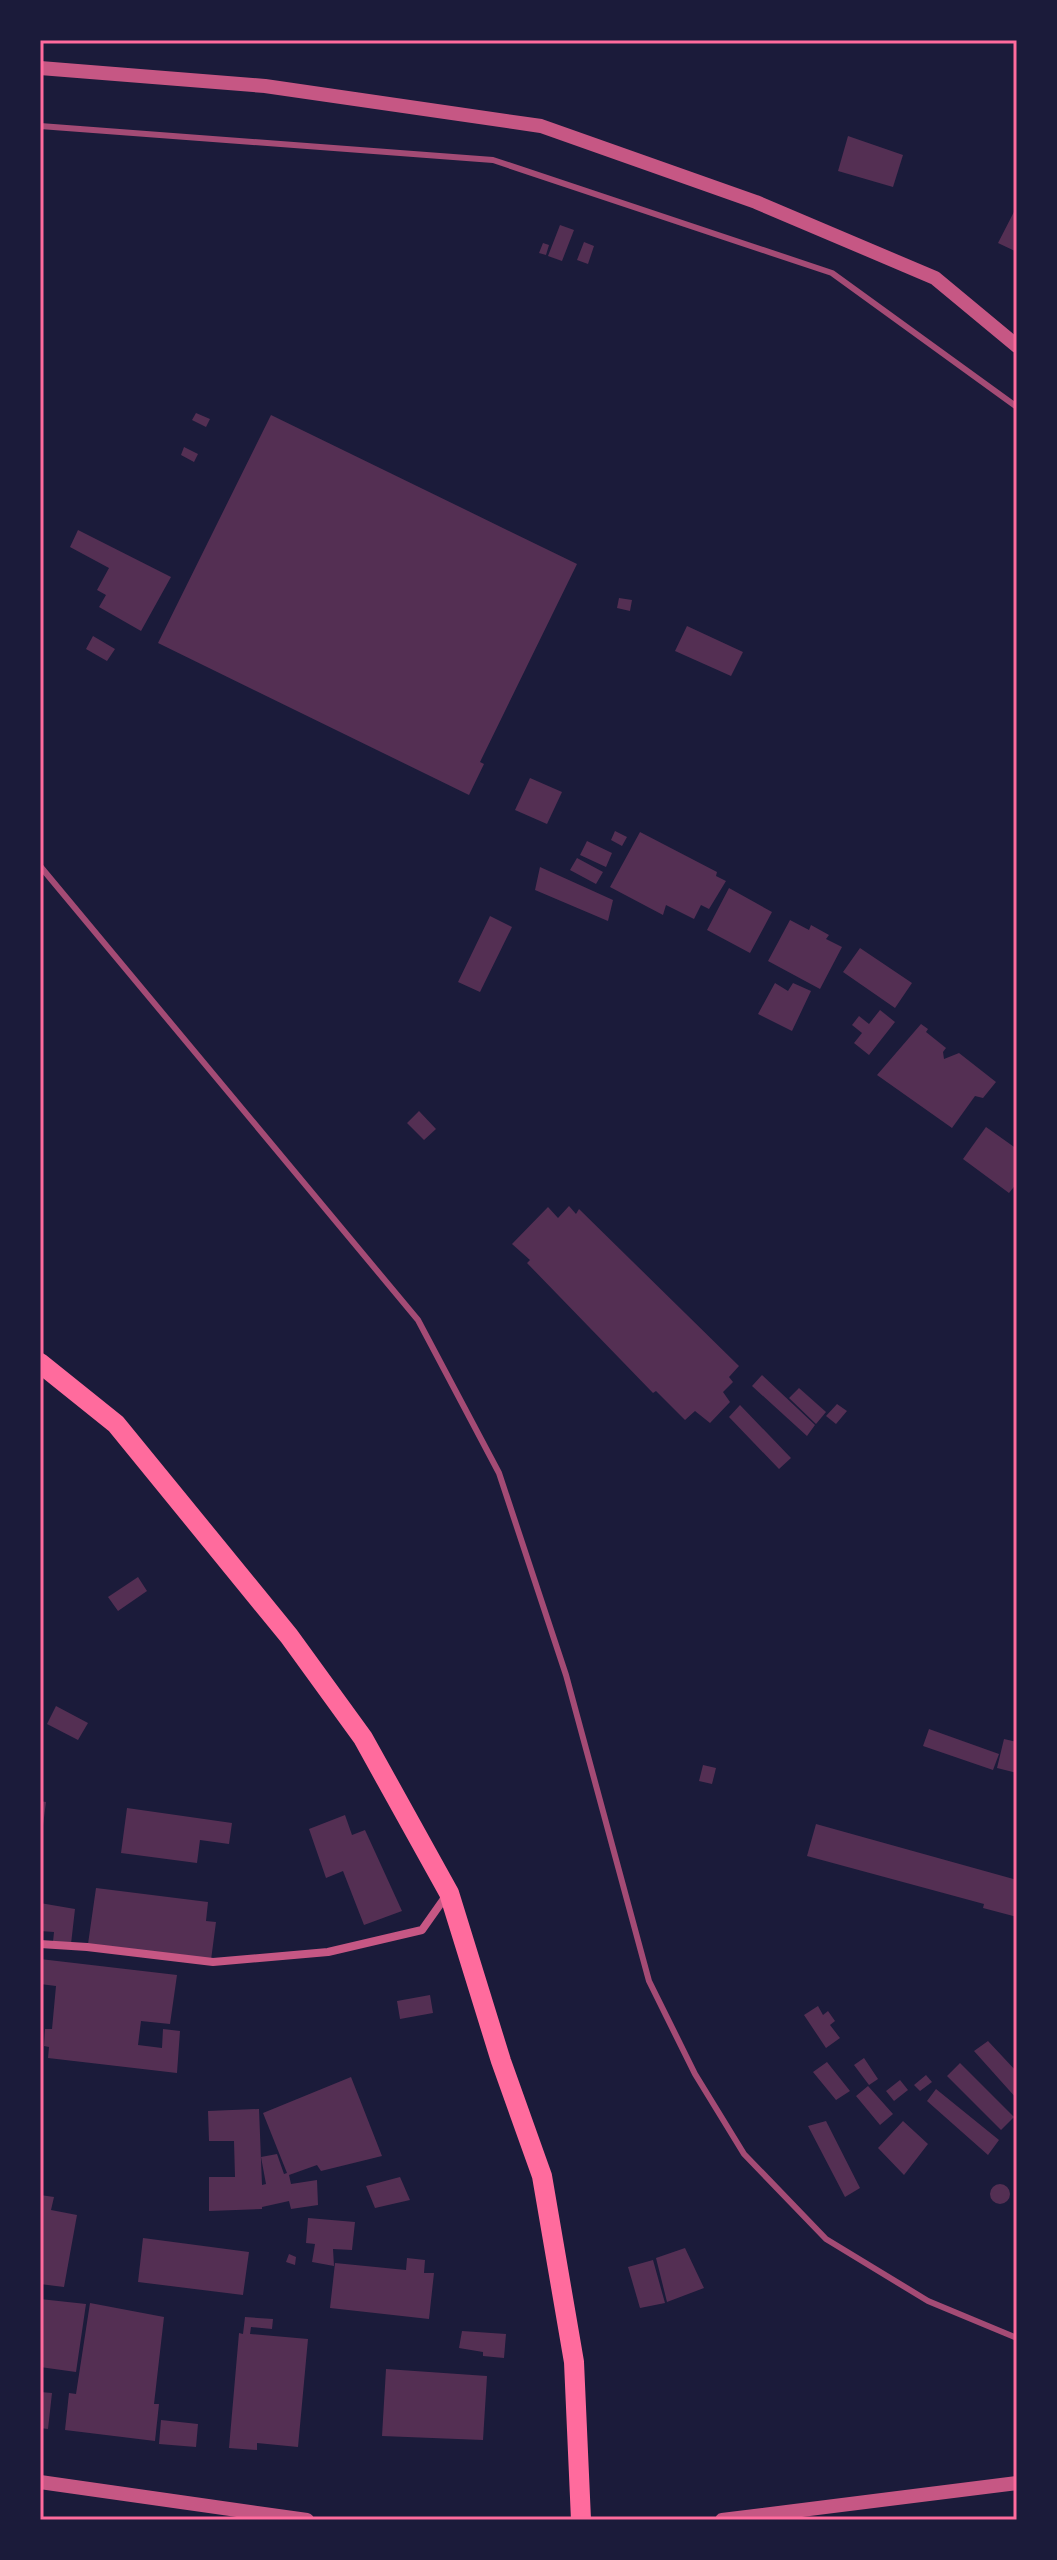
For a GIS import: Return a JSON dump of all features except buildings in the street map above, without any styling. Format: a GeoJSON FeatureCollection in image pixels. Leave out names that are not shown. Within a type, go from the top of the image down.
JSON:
{"type":"FeatureCollection","features":[{"type":"Feature","properties":{"kind":"main road"},"geometry":{"type":"LineString","coordinates":[[40,1363],[116,1424],[289,1636],[363,1738],[449,1893],[501,2061],[542,2176],[574,2362],[581,2520]]}},
{"type":"Feature","properties":{"kind":"street"},"geometry":{"type":"LineString","coordinates":[[40,68],[265,86],[541,126],[756,202],[935,278],[1017,346]]}},
{"type":"Feature","properties":{"kind":"street"},"geometry":{"type":"LineString","coordinates":[[40,1944],[213,1962],[328,1952],[422,1930],[449,1893]]}},
{"type":"Feature","properties":{"kind":"street"},"geometry":{"type":"LineString","coordinates":[[40,2482],[307,2520]]}},
{"type":"Feature","properties":{"kind":"street"},"geometry":{"type":"LineString","coordinates":[[722,2520],[1017,2483]]}},
{"type":"Feature","properties":{"kind":"railway"},"geometry":{"type":"LineString","coordinates":[[40,126],[493,160],[832,273],[1017,407]]}},
{"type":"Feature","properties":{"kind":"railway"},"geometry":{"type":"LineString","coordinates":[[40,866],[418,1320],[499,1473],[566,1675],[649,1981],[695,2074],[744,2154],[826,2239],[928,2301],[1017,2338]]}}]}
